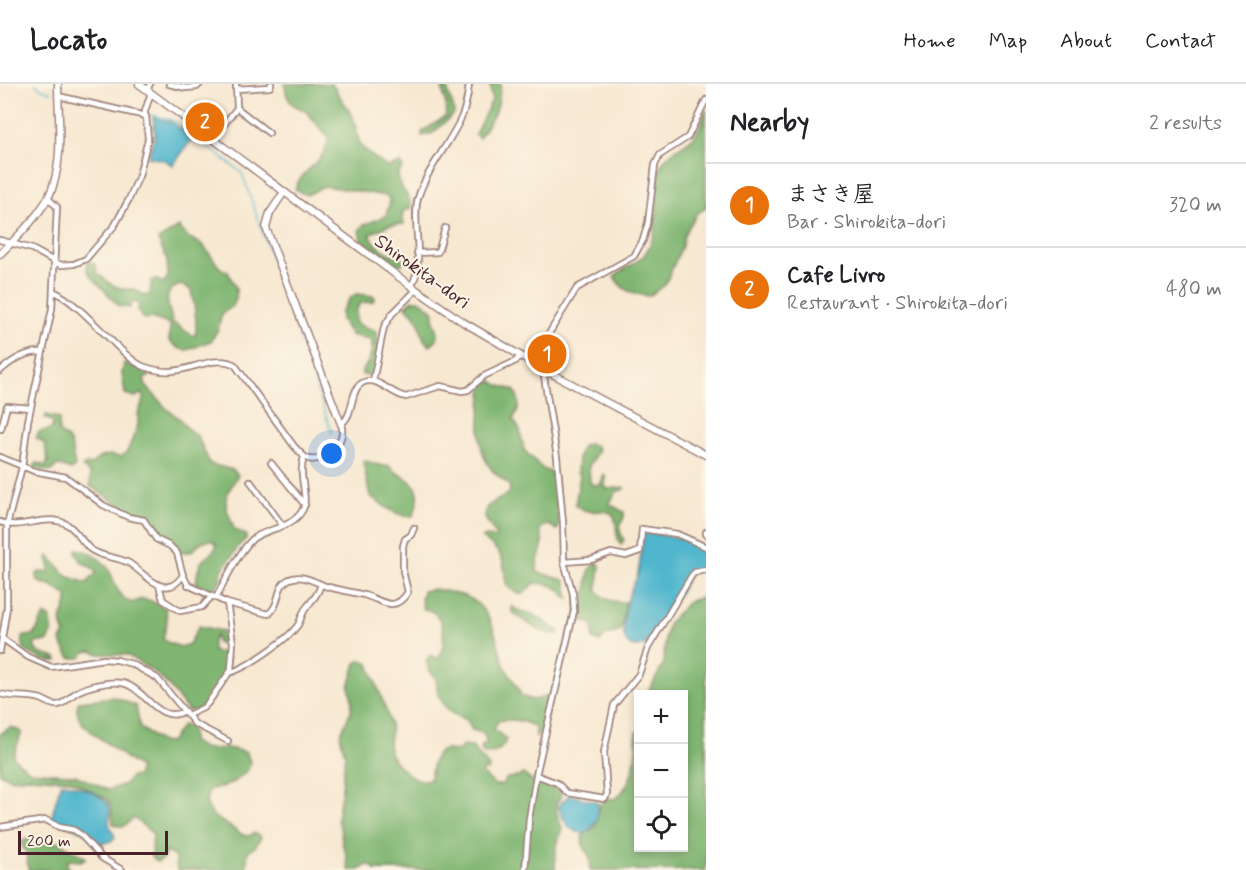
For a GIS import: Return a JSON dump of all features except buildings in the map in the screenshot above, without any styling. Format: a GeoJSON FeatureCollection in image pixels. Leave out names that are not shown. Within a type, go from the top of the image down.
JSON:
{"type":"FeatureCollection","features":[{"type":"Feature","properties":{"kind":"street"},"geometry":{"type":"LineString","coordinates":[[0,254],[32,221],[48,198],[55,175],[59,145],[58,84]]}},
{"type":"Feature","properties":{"kind":"street","name":"Shirokita-dori"},"geometry":{"type":"LineString","coordinates":[[139,84],[150,89],[284,192],[463,322],[547,371],[706,455]]}},
{"type":"Feature","properties":{"kind":"street"},"geometry":{"type":"LineString","coordinates":[[169,84],[186,88],[194,88],[200,84]]}},
{"type":"Feature","properties":{"kind":"street"},"geometry":{"type":"LineString","coordinates":[[213,138],[237,108],[236,86],[270,87],[271,84]]}},
{"type":"Feature","properties":{"kind":"street"},"geometry":{"type":"LineString","coordinates":[[374,381],[384,327],[414,288],[418,196],[462,116],[469,84]]}},
{"type":"Feature","properties":{"kind":"street"},"geometry":{"type":"LineString","coordinates":[[0,240],[32,249],[64,265],[86,259],[116,225],[139,176],[148,139],[145,111],[150,89]]}},
{"type":"Feature","properties":{"kind":"street"},"geometry":{"type":"LineString","coordinates":[[58,96],[146,116]]}},
{"type":"Feature","properties":{"kind":"street"},"geometry":{"type":"LineString","coordinates":[[528,360],[548,335],[577,288],[634,256],[643,240],[648,223],[655,165],[660,155],[688,137],[706,100]]}},
{"type":"Feature","properties":{"kind":"street"},"geometry":{"type":"LineString","coordinates":[[237,108],[269,133]]}},
{"type":"Feature","properties":{"kind":"street"},"geometry":{"type":"LineString","coordinates":[[53,291],[142,367],[174,371],[218,362],[227,361],[235,364],[276,423],[304,457],[318,459],[332,451],[342,435],[341,424],[266,228],[270,213],[284,192]]}},
{"type":"Feature","properties":{"kind":"street"},"geometry":{"type":"LineString","coordinates":[[0,649],[7,607],[7,525],[22,467],[31,408],[52,309],[57,207],[48,198]]}},
{"type":"Feature","properties":{"kind":"street"},"geometry":{"type":"LineString","coordinates":[[417,253],[438,252],[445,228]]}},
{"type":"Feature","properties":{"kind":"street"},"geometry":{"type":"LineString","coordinates":[[0,371],[20,357],[43,352]]}},
{"type":"Feature","properties":{"kind":"street"},"geometry":{"type":"LineString","coordinates":[[341,424],[349,415],[357,388],[363,382],[374,381],[406,397],[440,386],[462,391],[468,390],[484,376],[516,361],[520,356]]}},
{"type":"Feature","properties":{"kind":"street"},"geometry":{"type":"LineString","coordinates":[[525,870],[529,819],[536,775],[574,611],[573,594],[564,562],[561,494],[544,376],[547,371]]}},
{"type":"Feature","properties":{"kind":"street"},"geometry":{"type":"LineString","coordinates":[[1,429],[7,406],[31,408]]}},
{"type":"Feature","properties":{"kind":"street"},"geometry":{"type":"LineString","coordinates":[[0,457],[22,467],[66,477],[103,505],[128,517],[144,520],[156,539],[170,546],[177,553],[188,585],[226,603],[268,614],[274,608],[280,588],[290,579],[307,579],[366,596],[385,604],[403,599],[409,588],[404,575],[403,546],[405,538],[411,535],[414,528]]}},
{"type":"Feature","properties":{"kind":"street"},"geometry":{"type":"LineString","coordinates":[[159,585],[164,600],[180,611],[202,607],[214,597],[249,542],[265,532],[283,526],[298,516],[305,505],[300,472],[304,457]]}},
{"type":"Feature","properties":{"kind":"street"},"geometry":{"type":"LineString","coordinates":[[271,463],[305,505]]}},
{"type":"Feature","properties":{"kind":"street"},"geometry":{"type":"LineString","coordinates":[[250,481],[283,526]]}},
{"type":"Feature","properties":{"kind":"street"},"geometry":{"type":"LineString","coordinates":[[0,522],[7,525],[51,520],[62,522],[74,530],[97,554],[130,563],[149,580],[159,585],[172,584],[183,575]]}},
{"type":"Feature","properties":{"kind":"street"},"geometry":{"type":"LineString","coordinates":[[564,562],[591,560],[612,552],[626,556],[640,551],[641,531],[645,529],[677,534],[706,547]]}},
{"type":"Feature","properties":{"kind":"street"},"geometry":{"type":"LineString","coordinates":[[536,775],[557,783],[567,793],[605,799],[607,794],[604,752],[614,705],[639,674],[648,648],[692,575],[695,572],[706,570]]}},
{"type":"Feature","properties":{"kind":"street"},"geometry":{"type":"LineString","coordinates":[[229,673],[256,660],[286,637],[299,624],[304,611],[317,595],[321,584]]}},
{"type":"Feature","properties":{"kind":"street"},"geometry":{"type":"LineString","coordinates":[[0,694],[17,698],[34,698],[53,705],[63,702],[80,690],[120,683],[133,687],[160,711],[173,714],[203,708],[229,673],[233,652],[226,603]]}},
{"type":"Feature","properties":{"kind":"street"},"geometry":{"type":"LineString","coordinates":[[3,639],[28,657],[51,667],[104,660],[117,660],[132,664],[157,678],[200,727],[228,741]]}},
{"type":"Feature","properties":{"kind":"street"},"geometry":{"type":"LineString","coordinates":[[0,827],[46,820],[59,828],[74,830],[102,858],[122,870]]}},
{"type":"Feature","properties":{"kind":"green space"},"geometry":{"type":"Polygon","coordinates":[[[285,84],[332,84],[353,117],[360,145],[387,167],[401,163],[403,167],[398,178],[411,204],[410,209],[405,210],[402,215],[404,224],[389,225],[370,234],[383,250],[404,259],[401,265],[392,262],[361,240],[359,231],[363,225],[386,216],[390,201],[387,196],[325,186],[310,194],[304,194],[295,189],[298,182],[323,153],[328,138],[305,110],[290,101],[286,94],[285,84]]]}},
{"type":"Feature","properties":{"kind":"green space"},"geometry":{"type":"Polygon","coordinates":[[[442,84],[449,84],[448,92],[454,114],[433,133],[422,136],[422,132],[445,117],[446,108],[442,84]]]}},
{"type":"Feature","properties":{"kind":"green space"},"geometry":{"type":"Polygon","coordinates":[[[490,84],[501,84],[498,104],[479,138],[475,134],[492,100],[490,84]]]}},
{"type":"Feature","properties":{"kind":"green space"},"geometry":{"type":"Polygon","coordinates":[[[706,109],[706,208],[697,213],[684,235],[682,246],[665,285],[649,296],[633,293],[621,286],[614,277],[641,258],[649,246],[655,228],[660,167],[668,156],[695,135],[706,109]]]}},
{"type":"Feature","properties":{"kind":"green space"},"geometry":{"type":"Polygon","coordinates":[[[179,227],[188,237],[203,245],[220,268],[228,272],[236,288],[236,299],[233,306],[222,314],[218,329],[211,341],[189,350],[180,349],[169,340],[170,326],[173,323],[195,336],[195,312],[190,289],[181,285],[170,291],[168,300],[172,321],[169,324],[151,318],[147,320],[141,317],[138,310],[139,305],[135,302],[131,303],[130,308],[119,306],[87,270],[88,261],[95,264],[97,273],[112,285],[123,289],[134,289],[145,296],[150,294],[151,281],[155,279],[163,283],[168,277],[167,260],[158,240],[179,227]]]}},
{"type":"Feature","properties":{"kind":"green space"},"geometry":{"type":"Polygon","coordinates":[[[356,294],[374,296],[375,299],[372,302],[360,303],[356,312],[356,322],[375,330],[377,335],[377,359],[369,375],[362,375],[362,370],[370,356],[371,340],[351,335],[341,320],[341,312],[350,298],[356,294]]]}},
{"type":"Feature","properties":{"kind":"green space"},"geometry":{"type":"Polygon","coordinates":[[[413,300],[419,300],[431,308],[434,313],[438,332],[437,339],[430,346],[424,340],[416,317],[406,306],[413,300]]]}},
{"type":"Feature","properties":{"kind":"green space"},"geometry":{"type":"Polygon","coordinates":[[[124,363],[148,371],[150,376],[144,379],[146,386],[198,437],[210,464],[233,470],[238,475],[227,495],[226,504],[233,527],[246,535],[246,539],[224,567],[220,582],[213,590],[203,592],[196,586],[201,563],[217,545],[212,540],[201,542],[191,552],[181,552],[174,544],[161,537],[149,517],[127,510],[90,486],[90,475],[82,467],[86,464],[92,465],[105,456],[121,457],[127,452],[138,425],[138,414],[144,399],[143,393],[135,397],[125,394],[122,373],[124,363]]]}},
{"type":"Feature","properties":{"kind":"green space"},"geometry":{"type":"Polygon","coordinates":[[[489,379],[498,385],[514,390],[519,405],[513,419],[520,430],[524,450],[543,469],[551,472],[555,477],[559,527],[557,530],[549,525],[542,527],[540,531],[542,547],[537,572],[565,580],[569,598],[556,587],[544,584],[535,583],[522,595],[514,591],[506,583],[500,555],[482,538],[487,536],[494,538],[496,535],[485,518],[486,508],[510,492],[509,485],[492,470],[482,450],[480,428],[483,383],[489,379]]]}},
{"type":"Feature","properties":{"kind":"green space"},"geometry":{"type":"Polygon","coordinates":[[[46,415],[59,418],[59,433],[68,439],[72,446],[75,466],[71,470],[57,465],[52,471],[34,467],[37,463],[46,466],[48,459],[44,443],[36,438],[39,432],[52,429],[53,422],[45,418],[46,415]]]}},
{"type":"Feature","properties":{"kind":"green space"},"geometry":{"type":"Polygon","coordinates":[[[588,444],[596,446],[598,450],[589,466],[590,483],[601,484],[604,475],[607,489],[624,487],[625,489],[616,492],[609,504],[624,512],[620,526],[624,540],[621,544],[617,537],[612,514],[606,511],[586,511],[575,505],[580,476],[577,473],[578,458],[582,446],[588,444]]]}},
{"type":"Feature","properties":{"kind":"green space"},"geometry":{"type":"Polygon","coordinates":[[[363,462],[382,466],[388,465],[412,482],[418,491],[418,501],[413,516],[396,513],[370,496],[363,462]]]}},
{"type":"Feature","properties":{"kind":"green space"},"geometry":{"type":"Polygon","coordinates":[[[77,549],[92,554],[101,561],[109,570],[119,592],[128,601],[133,603],[145,599],[166,609],[167,622],[163,639],[169,643],[181,647],[189,644],[199,626],[223,631],[224,637],[220,644],[217,643],[216,635],[215,637],[213,652],[222,652],[228,658],[227,663],[214,691],[201,708],[188,711],[157,674],[127,655],[99,654],[92,651],[85,652],[81,658],[70,658],[61,640],[65,634],[61,621],[67,596],[51,585],[41,583],[37,580],[37,574],[48,572],[50,569],[47,558],[49,556],[67,576],[87,583],[96,573],[94,569],[82,562],[76,553],[77,549]]]}},
{"type":"Feature","properties":{"kind":"green space"},"geometry":{"type":"Polygon","coordinates":[[[598,562],[600,566],[597,590],[606,599],[626,602],[621,629],[606,635],[600,642],[593,639],[593,626],[590,623],[576,619],[577,594],[587,592],[589,572],[598,562]]]}},
{"type":"Feature","properties":{"kind":"green space"},"geometry":{"type":"Polygon","coordinates":[[[435,589],[467,597],[485,612],[493,628],[506,668],[521,696],[534,700],[546,695],[550,697],[543,731],[536,737],[535,727],[526,723],[517,720],[498,721],[494,729],[506,739],[505,743],[498,750],[484,754],[481,749],[486,743],[485,736],[472,730],[467,720],[451,713],[445,706],[438,695],[436,679],[429,670],[426,660],[431,655],[438,659],[443,645],[440,621],[436,615],[423,609],[421,598],[423,591],[435,589]]]}},
{"type":"Feature","properties":{"kind":"green space"},"geometry":{"type":"Polygon","coordinates":[[[706,596],[706,870],[590,870],[590,860],[583,845],[583,834],[595,826],[600,805],[607,798],[615,799],[621,793],[630,777],[634,762],[634,852],[688,852],[688,690],[649,690],[664,663],[665,637],[669,622],[689,601],[706,596]]]}},
{"type":"Feature","properties":{"kind":"green space"},"geometry":{"type":"Polygon","coordinates":[[[512,606],[537,617],[560,631],[559,634],[547,633],[534,628],[512,612],[512,606]]]}},
{"type":"Feature","properties":{"kind":"green space"},"geometry":{"type":"Polygon","coordinates":[[[45,615],[49,617],[51,623],[51,636],[47,642],[38,642],[34,645],[39,653],[56,658],[57,661],[43,660],[24,650],[22,637],[32,635],[45,615]]]}},
{"type":"Feature","properties":{"kind":"green space"},"geometry":{"type":"Polygon","coordinates":[[[362,660],[369,664],[386,711],[390,728],[391,755],[405,772],[418,779],[430,779],[437,754],[445,750],[460,750],[463,745],[472,747],[489,767],[488,771],[484,770],[482,773],[495,785],[502,785],[507,778],[523,774],[532,781],[555,788],[562,795],[556,804],[562,828],[556,849],[555,870],[374,870],[373,866],[367,865],[359,870],[348,870],[337,819],[345,755],[340,735],[351,711],[352,700],[349,687],[356,663],[362,660]]]}},
{"type":"Feature","properties":{"kind":"green space"},"geometry":{"type":"Polygon","coordinates":[[[115,697],[136,706],[140,728],[163,743],[171,741],[182,725],[188,726],[192,731],[192,741],[201,747],[228,748],[246,752],[251,764],[248,769],[233,782],[209,789],[206,803],[213,816],[243,835],[249,836],[254,833],[261,837],[255,847],[248,851],[246,870],[177,870],[175,857],[166,852],[163,859],[157,862],[151,857],[153,834],[134,818],[123,827],[113,824],[111,805],[107,799],[71,780],[29,777],[12,779],[0,773],[0,734],[11,727],[22,732],[13,757],[30,771],[75,775],[108,790],[125,784],[131,777],[137,776],[140,768],[87,728],[78,716],[77,709],[79,701],[115,697]]]}},
{"type":"Feature","properties":{"kind":"green space"},"geometry":{"type":"Polygon","coordinates":[[[31,839],[42,843],[61,842],[86,858],[81,861],[66,862],[70,870],[28,870],[27,854],[21,844],[24,840],[31,839]]]}},
{"type":"Feature","properties":{"kind":"water"},"geometry":{"type":"Polygon","coordinates":[[[153,117],[171,122],[193,138],[173,165],[164,160],[148,157],[155,135],[153,117]]]}},
{"type":"Feature","properties":{"kind":"water"},"geometry":{"type":"Polygon","coordinates":[[[644,532],[682,538],[706,550],[706,568],[696,569],[691,573],[652,637],[638,647],[627,643],[624,637],[624,620],[629,595],[638,573],[644,532]]]}},
{"type":"Feature","properties":{"kind":"water"},"geometry":{"type":"Polygon","coordinates":[[[61,783],[86,790],[105,800],[110,811],[109,824],[115,837],[111,841],[97,845],[87,833],[51,819],[61,783]]]}},
{"type":"Feature","properties":{"kind":"water"},"geometry":{"type":"Polygon","coordinates":[[[569,795],[598,802],[597,820],[589,831],[583,833],[573,830],[563,818],[558,807],[569,795]]]}},
{"type":"Feature","properties":{"kind":"waterway"},"geometry":{"type":"LineString","coordinates":[[35,84],[51,92]]}},
{"type":"Feature","properties":{"kind":"waterway"},"geometry":{"type":"LineString","coordinates":[[64,94],[100,103]]}},
{"type":"Feature","properties":{"kind":"waterway"},"geometry":{"type":"LineString","coordinates":[[147,114],[173,120],[242,173],[332,433]]}},
{"type":"Feature","properties":{"kind":"place","name":"Cafe Livro"},"geometry":{"type":"Point","coordinates":[205,122]}},
{"type":"Feature","properties":{"kind":"place","name":"まさき屋"},"geometry":{"type":"Point","coordinates":[547,354]}}]}
